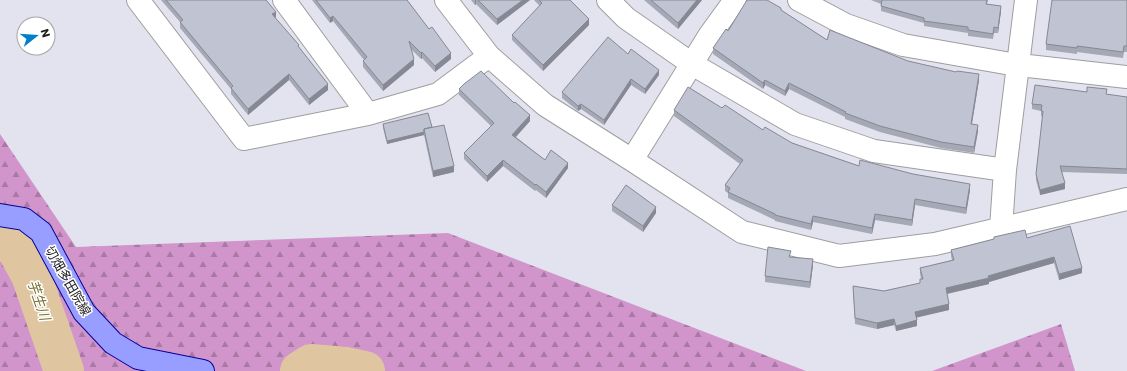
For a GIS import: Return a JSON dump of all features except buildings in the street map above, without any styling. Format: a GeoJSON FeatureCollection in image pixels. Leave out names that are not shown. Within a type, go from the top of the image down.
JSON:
{"type":"FeatureCollection","features":[{"type":"Feature","properties":{"kind":"main road","name":"切畑多田院線"},"geometry":{"type":"LineString","coordinates":[[0,215],[24,219],[41,232],[84,312],[113,343],[138,358],[203,371]]}},
{"type":"Feature","properties":{"kind":"street"},"geometry":{"type":"LineString","coordinates":[[138,0],[244,139],[368,114],[438,94],[489,56]]}},
{"type":"Feature","properties":{"kind":"street"},"geometry":{"type":"LineString","coordinates":[[284,0],[368,114]]}},
{"type":"Feature","properties":{"kind":"street"},"geometry":{"type":"LineString","coordinates":[[446,0],[489,56],[545,105],[742,232],[839,256],[934,244],[1127,199]]}},
{"type":"Feature","properties":{"kind":"street"},"geometry":{"type":"LineString","coordinates":[[608,0],[626,18],[692,64],[795,124],[874,150],[1005,170]]}},
{"type":"Feature","properties":{"kind":"street"},"geometry":{"type":"LineString","coordinates":[[632,160],[709,36],[734,0]]}},
{"type":"Feature","properties":{"kind":"street"},"geometry":{"type":"LineString","coordinates":[[799,0],[846,25],[903,45],[1018,65],[1127,77]]}},
{"type":"Feature","properties":{"kind":"street"},"geometry":{"type":"LineString","coordinates":[[1001,228],[1005,170],[1026,0]]}},
{"type":"Feature","properties":{"kind":"green space"},"geometry":{"type":"Polygon","coordinates":[[[0,134],[76,247],[448,233],[806,371],[0,371],[0,134]]]}},
{"type":"Feature","properties":{"kind":"green space"},"geometry":{"type":"Polygon","coordinates":[[[1061,324],[1075,371],[932,371],[1061,324]]]}},
{"type":"Feature","properties":{"kind":"waterway","name":"芋生川"},"geometry":{"type":"LineString","coordinates":[[0,240],[15,246],[31,275],[64,371]]}},
{"type":"Feature","properties":{"kind":"waterway","name":"芋生川"},"geometry":{"type":"LineString","coordinates":[[300,371],[311,364],[346,367],[365,371]]}}]}
